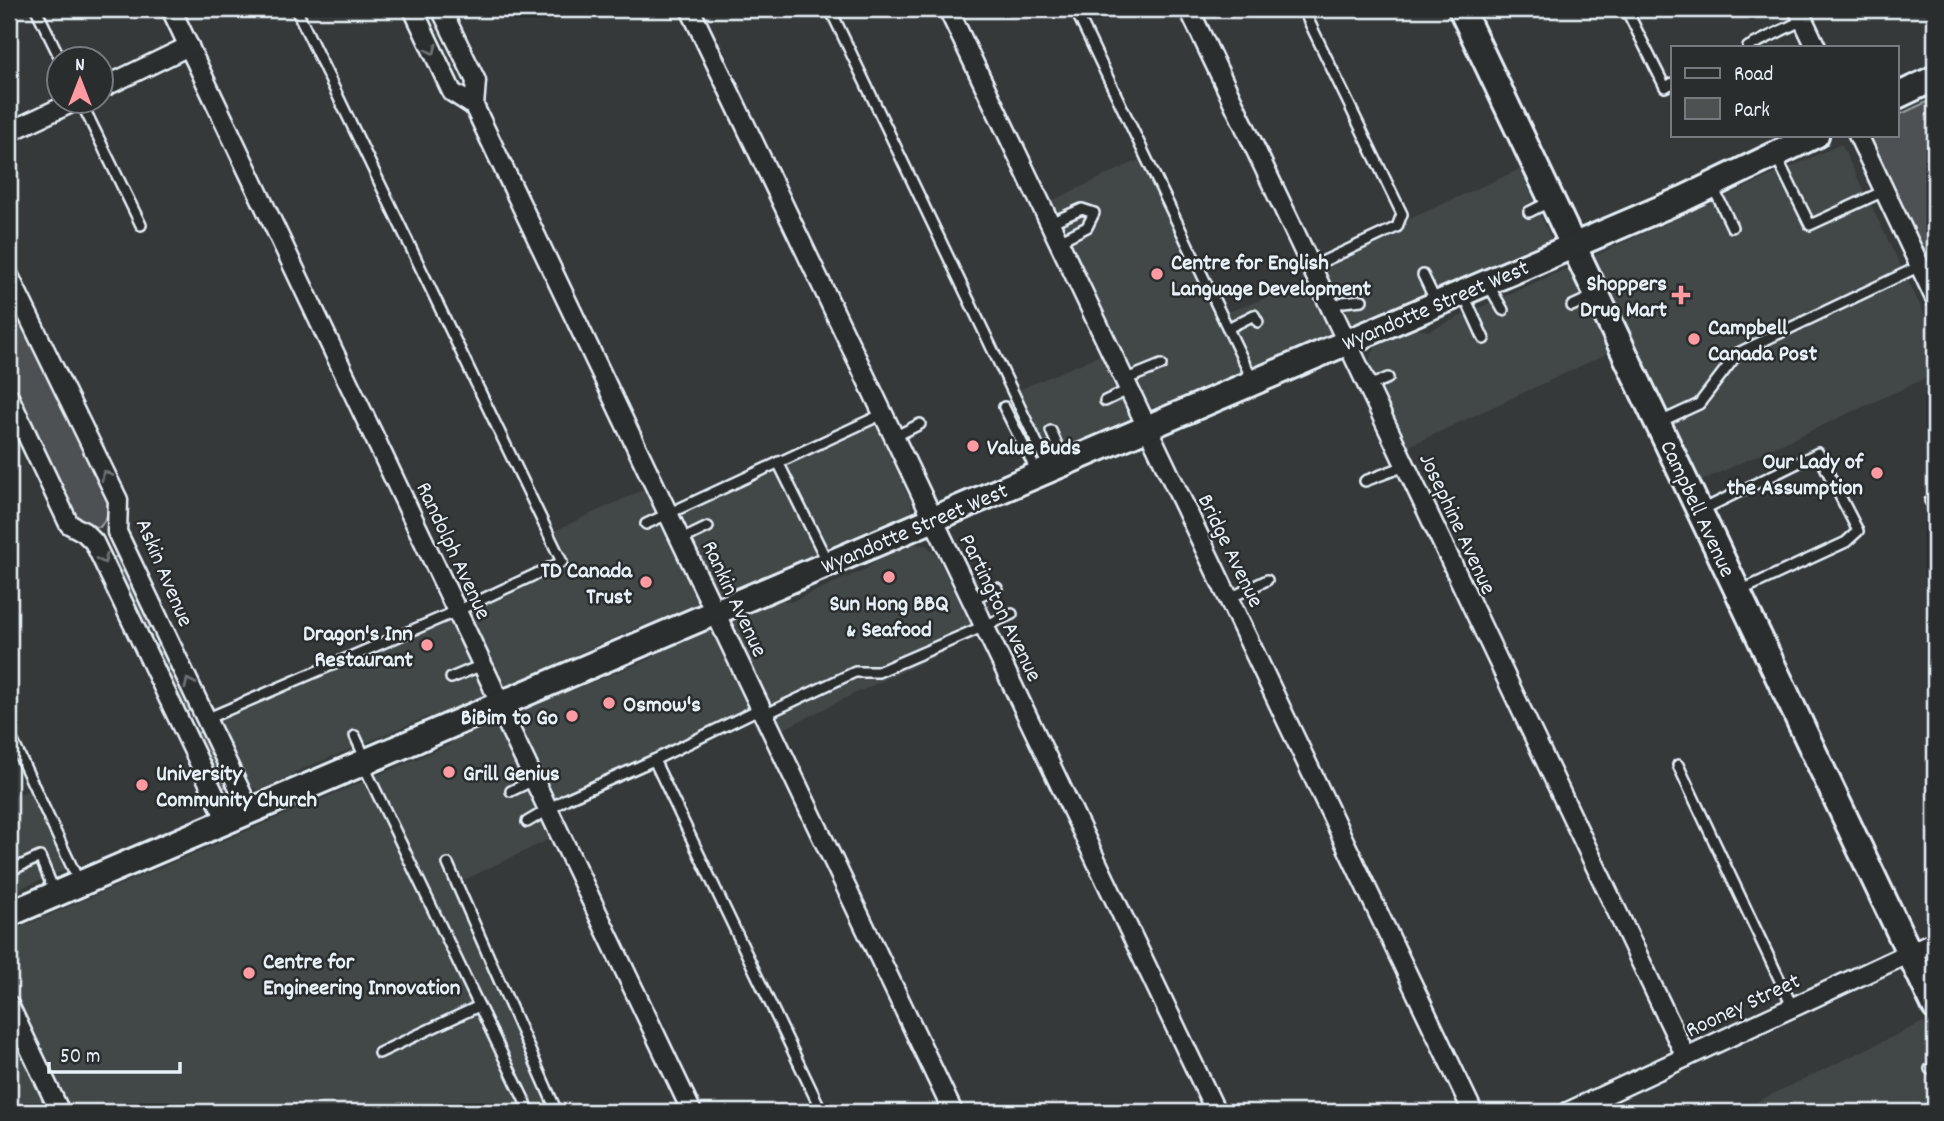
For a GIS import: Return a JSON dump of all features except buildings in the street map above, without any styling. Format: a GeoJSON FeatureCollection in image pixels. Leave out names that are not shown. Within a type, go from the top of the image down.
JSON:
{"type":"FeatureCollection","features":[{"type":"Feature","properties":{"kind":"main road","name":"Campbell Avenue"},"geometry":{"type":"LineString","coordinates":[[1461,9],[1935,1007]]}},
{"type":"Feature","properties":{"kind":"main road"},"geometry":{"type":"LineString","coordinates":[[1898,96],[1935,78]]}},
{"type":"Feature","properties":{"kind":"main road","name":"Wyandotte Street West"},"geometry":{"type":"LineString","coordinates":[[10,911],[365,763],[1463,293],[1712,185],[1814,136]]}},
{"type":"Feature","properties":{"kind":"street","name":"Randolph Avenue"},"geometry":{"type":"LineString","coordinates":[[171,9],[692,1112]]}},
{"type":"Feature","properties":{"kind":"street","name":"Rankin Avenue"},"geometry":{"type":"LineString","coordinates":[[413,9],[452,92],[474,106]]}},
{"type":"Feature","properties":{"kind":"street","name":"Rankin Avenue"},"geometry":{"type":"LineString","coordinates":[[441,9],[476,81],[474,106],[953,1112]]}},
{"type":"Feature","properties":{"kind":"street","name":"Partington Avenue"},"geometry":{"type":"LineString","coordinates":[[690,9],[1216,1112]]}},
{"type":"Feature","properties":{"kind":"street","name":"Bridge Avenue"},"geometry":{"type":"LineString","coordinates":[[948,9],[1473,1112]]}},
{"type":"Feature","properties":{"kind":"street","name":"Josephine Avenue"},"geometry":{"type":"LineString","coordinates":[[1189,9],[1686,1057]]}},
{"type":"Feature","properties":{"kind":"street"},"geometry":{"type":"LineString","coordinates":[[1800,14],[1816,46]]}},
{"type":"Feature","properties":{"kind":"street"},"geometry":{"type":"LineString","coordinates":[[116,81],[188,46]]}},
{"type":"Feature","properties":{"kind":"street"},"geometry":{"type":"LineString","coordinates":[[9,132],[46,115]]}},
{"type":"Feature","properties":{"kind":"street"},"geometry":{"type":"LineString","coordinates":[[1857,136],[1920,266],[1933,287]]}},
{"type":"Feature","properties":{"kind":"street","name":"Askin Avenue"},"geometry":{"type":"LineString","coordinates":[[9,276],[118,500],[117,532],[250,811]]}},
{"type":"Feature","properties":{"kind":"street"},"geometry":{"type":"LineString","coordinates":[[9,397],[69,524],[84,532],[94,542],[227,821]]}},
{"type":"Feature","properties":{"kind":"street","name":"Rooney Street"},"geometry":{"type":"LineString","coordinates":[[1568,1112],[1935,940]]}},
{"type":"Feature","properties":{"kind":"street"},"geometry":{"type":"LineString","coordinates":[[9,1005],[60,1112]]}},
{"type":"Feature","properties":{"kind":"lane"},"geometry":{"type":"LineString","coordinates":[[36,9],[54,46]]}},
{"type":"Feature","properties":{"kind":"lane"},"geometry":{"type":"LineString","coordinates":[[206,719],[457,611],[562,562],[296,9]]}},
{"type":"Feature","properties":{"kind":"lane"},"geometry":{"type":"LineString","coordinates":[[830,9],[1051,469]]}},
{"type":"Feature","properties":{"kind":"lane"},"geometry":{"type":"LineString","coordinates":[[1075,9],[1254,382]]}},
{"type":"Feature","properties":{"kind":"lane"},"geometry":{"type":"LineString","coordinates":[[1303,9],[1402,214],[1396,227],[1311,267]]}},
{"type":"Feature","properties":{"kind":"lane"},"geometry":{"type":"LineString","coordinates":[[1626,9],[1665,87],[1671,84]]}},
{"type":"Feature","properties":{"kind":"lane"},"geometry":{"type":"LineString","coordinates":[[1750,46],[1800,14]]}},
{"type":"Feature","properties":{"kind":"lane"},"geometry":{"type":"LineString","coordinates":[[88,116],[141,225]]}},
{"type":"Feature","properties":{"kind":"lane"},"geometry":{"type":"LineString","coordinates":[[1776,154],[1810,225],[1884,191]]}},
{"type":"Feature","properties":{"kind":"lane"},"geometry":{"type":"LineString","coordinates":[[1712,185],[1732,227]]}},
{"type":"Feature","properties":{"kind":"lane"},"geometry":{"type":"LineString","coordinates":[[1529,212],[1553,201]]}},
{"type":"Feature","properties":{"kind":"lane"},"geometry":{"type":"LineString","coordinates":[[1050,223],[1082,209],[1094,213],[1087,227],[1059,241]]}},
{"type":"Feature","properties":{"kind":"lane"},"geometry":{"type":"LineString","coordinates":[[1658,423],[1699,404],[1738,353],[1920,266]]}},
{"type":"Feature","properties":{"kind":"lane"},"geometry":{"type":"LineString","coordinates":[[1423,275],[1437,304]]}},
{"type":"Feature","properties":{"kind":"lane"},"geometry":{"type":"LineString","coordinates":[[1487,282],[1503,310]]}},
{"type":"Feature","properties":{"kind":"lane"},"geometry":{"type":"LineString","coordinates":[[1463,293],[1484,339]]}},
{"type":"Feature","properties":{"kind":"lane"},"geometry":{"type":"LineString","coordinates":[[1572,306],[1597,295]]}},
{"type":"Feature","properties":{"kind":"lane"},"geometry":{"type":"LineString","coordinates":[[1330,308],[1343,302],[1362,300]]}},
{"type":"Feature","properties":{"kind":"lane"},"geometry":{"type":"LineString","coordinates":[[1228,328],[1254,315],[1258,323]]}},
{"type":"Feature","properties":{"kind":"lane"},"geometry":{"type":"LineString","coordinates":[[1105,401],[1126,385],[1161,365]]}},
{"type":"Feature","properties":{"kind":"lane"},"geometry":{"type":"LineString","coordinates":[[1367,387],[1388,379]]}},
{"type":"Feature","properties":{"kind":"lane"},"geometry":{"type":"LineString","coordinates":[[1004,407],[1051,469]]}},
{"type":"Feature","properties":{"kind":"lane"},"geometry":{"type":"LineString","coordinates":[[646,524],[883,414]]}},
{"type":"Feature","properties":{"kind":"lane"},"geometry":{"type":"LineString","coordinates":[[894,437],[920,424]]}},
{"type":"Feature","properties":{"kind":"lane"},"geometry":{"type":"LineString","coordinates":[[1051,431],[1051,469]]}},
{"type":"Feature","properties":{"kind":"lane"},"geometry":{"type":"LineString","coordinates":[[1700,511],[1818,453],[1858,531],[1846,542],[1738,592]]}},
{"type":"Feature","properties":{"kind":"lane"},"geometry":{"type":"LineString","coordinates":[[778,462],[828,564]]}},
{"type":"Feature","properties":{"kind":"lane"},"geometry":{"type":"LineString","coordinates":[[1365,481],[1405,466]]}},
{"type":"Feature","properties":{"kind":"lane"},"geometry":{"type":"LineString","coordinates":[[681,540],[708,527]]}},
{"type":"Feature","properties":{"kind":"lane"},"geometry":{"type":"LineString","coordinates":[[1228,599],[1267,580]]}},
{"type":"Feature","properties":{"kind":"lane"},"geometry":{"type":"LineString","coordinates":[[971,599],[997,588]]}},
{"type":"Feature","properties":{"kind":"lane"},"geometry":{"type":"LineString","coordinates":[[527,822],[566,799],[763,711],[855,672],[878,672],[1013,614]]}},
{"type":"Feature","properties":{"kind":"lane"},"geometry":{"type":"LineString","coordinates":[[451,678],[482,665]]}},
{"type":"Feature","properties":{"kind":"lane"},"geometry":{"type":"LineString","coordinates":[[9,733],[80,883]]}},
{"type":"Feature","properties":{"kind":"lane"},"geometry":{"type":"LineString","coordinates":[[355,736],[365,763],[530,1112]]}},
{"type":"Feature","properties":{"kind":"lane"},"geometry":{"type":"LineString","coordinates":[[653,760],[822,1112]]}},
{"type":"Feature","properties":{"kind":"lane"},"geometry":{"type":"LineString","coordinates":[[1678,765],[1793,1008]]}},
{"type":"Feature","properties":{"kind":"lane"},"geometry":{"type":"LineString","coordinates":[[510,791],[534,780]]}},
{"type":"Feature","properties":{"kind":"lane"},"geometry":{"type":"LineString","coordinates":[[9,871],[40,857],[56,894]]}},
{"type":"Feature","properties":{"kind":"lane"},"geometry":{"type":"LineString","coordinates":[[447,864],[557,1112]]}},
{"type":"Feature","properties":{"kind":"lane"},"geometry":{"type":"LineString","coordinates":[[379,1053],[479,1006]]}},
{"type":"Feature","properties":{"kind":"shaded area"},"geometry":{"type":"Polygon","coordinates":[[[1841,144],[1935,336],[1935,374],[1699,482],[1630,343],[1405,448],[1369,369],[1370,357],[1377,345],[1413,328],[1428,331],[1841,144]]]}},
{"type":"Feature","properties":{"kind":"shaded area"},"geometry":{"type":"Polygon","coordinates":[[[1141,159],[1217,316],[1304,284],[1299,269],[1520,169],[1552,241],[1285,362],[1273,360],[1204,389],[1199,399],[1162,409],[1149,406],[1139,394],[1047,203],[1141,159]]]}},
{"type":"Feature","properties":{"kind":"shaded area"},"geometry":{"type":"Polygon","coordinates":[[[1103,354],[1129,410],[1129,422],[1121,432],[1087,447],[1075,445],[1042,459],[1011,393],[1103,354]]]}},
{"type":"Feature","properties":{"kind":"shaded area"},"geometry":{"type":"Polygon","coordinates":[[[871,414],[911,502],[912,511],[907,522],[873,536],[862,534],[782,568],[773,579],[654,628],[641,626],[557,663],[548,673],[441,718],[427,717],[293,773],[285,784],[275,789],[261,791],[244,782],[208,709],[361,649],[554,557],[545,535],[647,488],[661,514],[871,414]]]}},
{"type":"Feature","properties":{"kind":"shaded area"},"geometry":{"type":"Polygon","coordinates":[[[906,543],[926,545],[937,556],[977,637],[762,740],[751,719],[542,820],[550,839],[452,886],[551,1112],[9,1112],[9,932],[449,745],[459,733],[557,689],[573,690],[650,659],[665,646],[775,599],[790,602],[866,569],[881,556],[906,543]]]}},
{"type":"Feature","properties":{"kind":"shaded area"},"geometry":{"type":"Polygon","coordinates":[[[33,788],[68,869],[9,893],[9,799],[33,788]]]}},
{"type":"Feature","properties":{"kind":"shaded area"},"geometry":{"type":"Polygon","coordinates":[[[1923,1022],[1935,1048],[1935,1112],[1735,1112],[1923,1022]]]}},
{"type":"Feature","properties":{"kind":"green space"},"geometry":{"type":"Polygon","coordinates":[[[1935,98],[1935,276],[1868,136],[1898,136],[1898,116],[1935,98]]]}},
{"type":"Feature","properties":{"kind":"green space"},"geometry":{"type":"Polygon","coordinates":[[[9,294],[106,495],[108,512],[100,527],[84,523],[71,512],[9,382],[9,294]]]}},
{"type":"Feature","properties":{"kind":"green space"},"geometry":{"type":"Polygon","coordinates":[[[118,556],[151,622],[151,627],[144,630],[111,559],[118,556]]]}},
{"type":"Feature","properties":{"kind":"green space"},"geometry":{"type":"Polygon","coordinates":[[[157,645],[161,645],[192,710],[184,713],[154,651],[157,645]]]}},
{"type":"Feature","properties":{"kind":"green space"},"geometry":{"type":"Polygon","coordinates":[[[202,731],[228,785],[221,789],[195,734],[202,731]]]}},
{"type":"Feature","properties":{"kind":"place","name":"Centre for English Language Development"},"geometry":{"type":"Point","coordinates":[1157,274]}},
{"type":"Feature","properties":{"kind":"place","name":"Shoppers Drug Mart"},"geometry":{"type":"Point","coordinates":[1681,295]}},
{"type":"Feature","properties":{"kind":"place","name":"Campbell Canada Post"},"geometry":{"type":"Point","coordinates":[1694,339]}},
{"type":"Feature","properties":{"kind":"place","name":"Value Buds"},"geometry":{"type":"Point","coordinates":[973,446]}},
{"type":"Feature","properties":{"kind":"place","name":"Our Lady of the Assumption"},"geometry":{"type":"Point","coordinates":[1877,473]}},
{"type":"Feature","properties":{"kind":"place","name":"Sun Hong BBQ & Seafood"},"geometry":{"type":"Point","coordinates":[889,577]}},
{"type":"Feature","properties":{"kind":"place","name":"TD Canada Trust"},"geometry":{"type":"Point","coordinates":[646,582]}},
{"type":"Feature","properties":{"kind":"place","name":"Dragon's Inn Restaurant"},"geometry":{"type":"Point","coordinates":[427,645]}},
{"type":"Feature","properties":{"kind":"place","name":"Osmow's"},"geometry":{"type":"Point","coordinates":[609,703]}},
{"type":"Feature","properties":{"kind":"place","name":"BiBim to Go"},"geometry":{"type":"Point","coordinates":[572,716]}},
{"type":"Feature","properties":{"kind":"place","name":"Grill Genius"},"geometry":{"type":"Point","coordinates":[449,772]}},
{"type":"Feature","properties":{"kind":"place","name":"University Community Church"},"geometry":{"type":"Point","coordinates":[142,785]}},
{"type":"Feature","properties":{"kind":"place","name":"Centre for Engineering Innovation"},"geometry":{"type":"Point","coordinates":[249,973]}}]}
